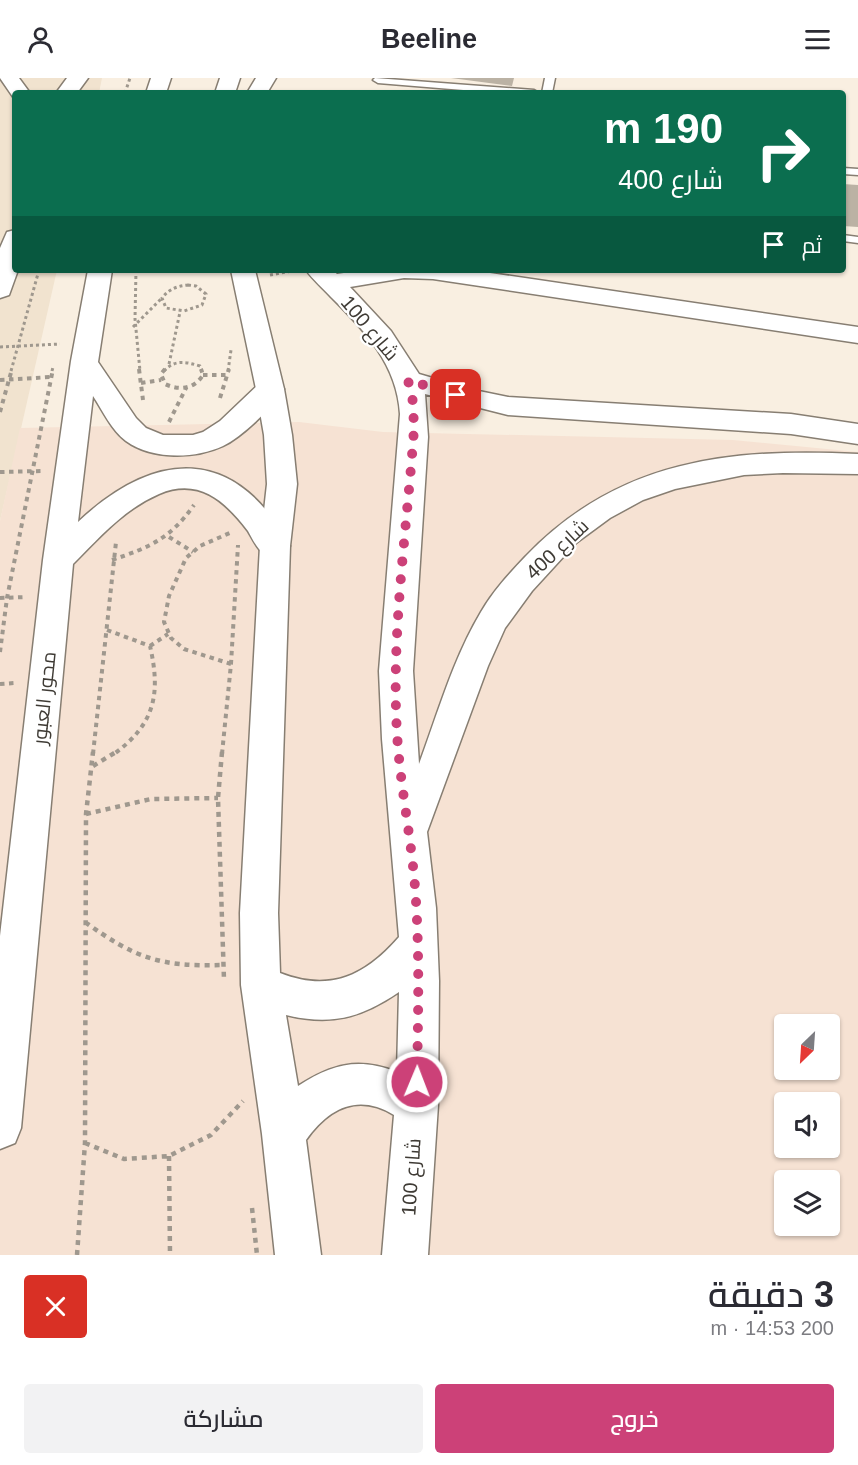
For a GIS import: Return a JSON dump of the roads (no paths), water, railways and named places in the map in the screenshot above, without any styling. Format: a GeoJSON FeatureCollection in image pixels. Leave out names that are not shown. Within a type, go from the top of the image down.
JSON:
{"type":"FeatureCollection","features":[{"type":"Feature","properties":{"kind":"main road"},"geometry":{"type":"LineString","coordinates":[[8,78],[18,90]]}},
{"type":"Feature","properties":{"kind":"main road"},"geometry":{"type":"LineString","coordinates":[[68,90],[78,78]]}},
{"type":"Feature","properties":{"kind":"main road"},"geometry":{"type":"LineString","coordinates":[[0,290],[12,248]]}},
{"type":"Feature","properties":{"kind":"main road","name":"محور العبور"},"geometry":{"type":"LineString","coordinates":[[0,1128],[58,560],[70,470],[66,357],[99,273]]}},
{"type":"Feature","properties":{"kind":"main road"},"geometry":{"type":"LineString","coordinates":[[244,273],[270,389],[278,435],[282,484],[275,546],[259,913],[243,986],[284,1134],[298,1255]]}},
{"type":"Feature","properties":{"kind":"main road"},"geometry":{"type":"LineString","coordinates":[[325,277],[378,273]]}},
{"type":"Feature","properties":{"kind":"main road"},"geometry":{"type":"LineString","coordinates":[[444,273],[858,335]]}},
{"type":"Feature","properties":{"kind":"main road"},"geometry":{"type":"LineString","coordinates":[[575,273],[858,316]]}},
{"type":"Feature","properties":{"kind":"main road","name":"شارع 100"},"geometry":{"type":"LineString","coordinates":[[325,277],[396,353],[408,380],[413,402],[414,429],[398,612],[396,673],[397,734],[419,944],[417,1106],[405,1255]]}},
{"type":"Feature","properties":{"kind":"main road"},"geometry":{"type":"LineString","coordinates":[[66,357],[136,435],[160,445],[193,445],[213,439],[230,428],[270,389]]}},
{"type":"Feature","properties":{"kind":"main road"},"geometry":{"type":"LineString","coordinates":[[408,380],[451,394],[508,405],[791,424],[858,434]]}},
{"type":"Feature","properties":{"kind":"main road","name":"شارع 400"},"geometry":{"type":"LineString","coordinates":[[409,832],[445,742],[467,674],[493,620],[522,580],[569,532],[618,501],[664,482],[702,472],[758,464],[805,462],[858,464]]}},
{"type":"Feature","properties":{"kind":"main road"},"geometry":{"type":"LineString","coordinates":[[58,560],[116,505],[144,487],[174,479],[202,480],[225,489],[243,504],[275,546]]}},
{"type":"Feature","properties":{"kind":"main road"},"geometry":{"type":"LineString","coordinates":[[243,986],[315,1002],[346,999],[376,987],[400,968],[419,944]]}},
{"type":"Feature","properties":{"kind":"main road"},"geometry":{"type":"LineString","coordinates":[[284,1134],[297,1114],[314,1098],[334,1087],[356,1083],[378,1084],[399,1092],[417,1106]]}},
{"type":"Feature","properties":{"kind":"lane"},"geometry":{"type":"LineString","coordinates":[[379,79],[501,90]]}}]}
